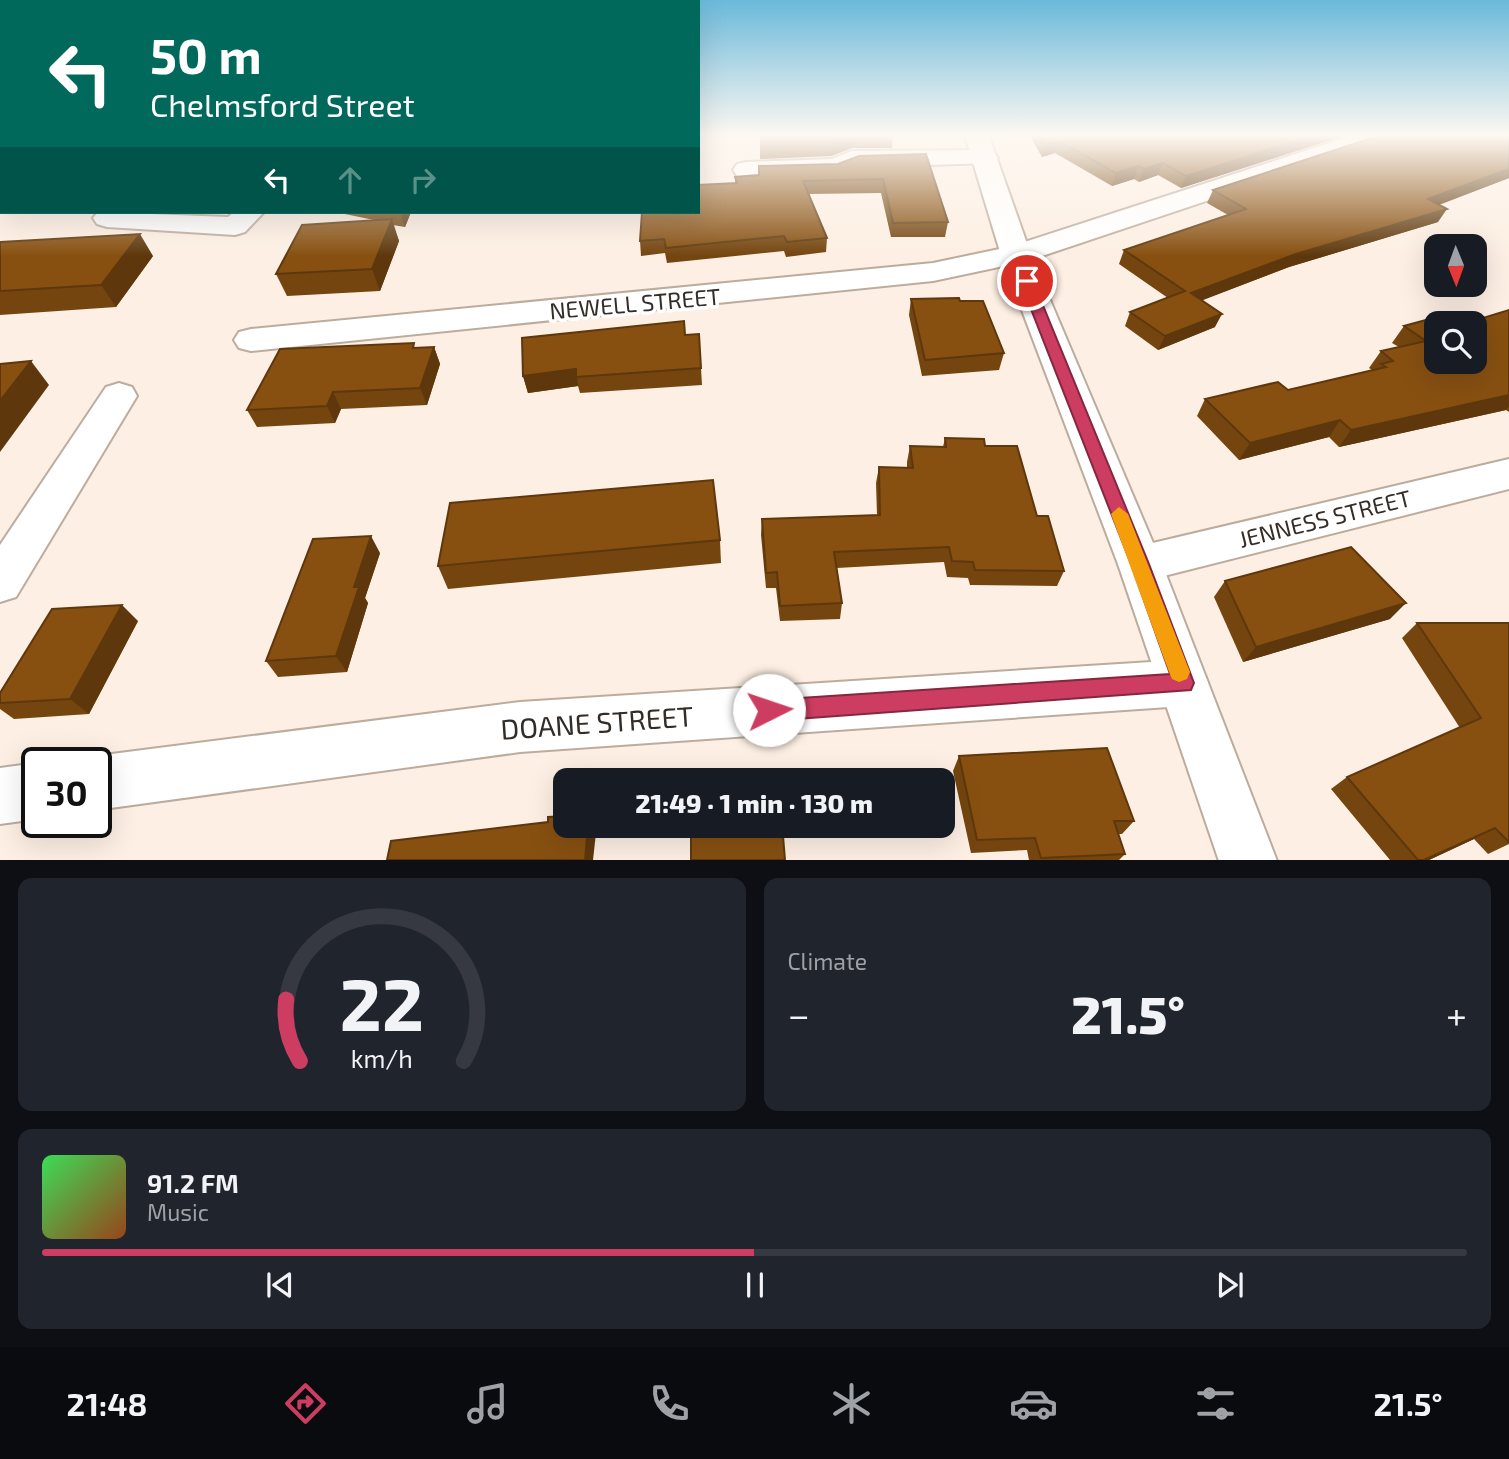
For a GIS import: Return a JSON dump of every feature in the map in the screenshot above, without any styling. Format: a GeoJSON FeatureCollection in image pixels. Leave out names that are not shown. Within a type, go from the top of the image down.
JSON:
{"type":"FeatureCollection","features":[{"type":"Feature","properties":{"kind":"street"},"geometry":{"type":"LineString","coordinates":[[990,176],[1016,255],[1140,564],[1248,860]]}},
{"type":"Feature","properties":{"kind":"street","name":"NEWELL STREET"},"geometry":{"type":"LineString","coordinates":[[251,340],[906,275],[1016,255],[1255,176]]}},
{"type":"Feature","properties":{"kind":"street"},"geometry":{"type":"LineString","coordinates":[[107,218],[235,226],[248,214]]}},
{"type":"Feature","properties":{"kind":"street"},"geometry":{"type":"LineString","coordinates":[[0,583],[120,396]]}},
{"type":"Feature","properties":{"kind":"street","name":"JENNESS STREET"},"geometry":{"type":"LineString","coordinates":[[1140,564],[1509,474]]}},
{"type":"Feature","properties":{"kind":"street","name":"DOANE STREET"},"geometry":{"type":"LineString","coordinates":[[112,781],[520,727],[1183,683]]}},
{"type":"Feature","properties":{"kind":"street"},"geometry":{"type":"LineString","coordinates":[[0,796],[21,793]]}},
{"type":"Feature","properties":{"kind":"building"},"geometry":{"type":"Polygon","coordinates":[[[933,176],[948,222],[893,223],[883,179],[803,181],[827,238],[787,242],[784,236],[666,248],[664,239],[640,241],[642,214],[700,214],[700,185],[737,183],[735,177],[933,176]]]}},
{"type":"Feature","properties":{"kind":"building"},"geometry":{"type":"Polygon","coordinates":[[[1255,176],[1490,176],[1428,199],[1447,209],[1296,254],[1191,293],[1222,314],[1165,336],[1130,312],[1185,291],[1124,250],[1246,209],[1213,190],[1255,176]]]}},
{"type":"Feature","properties":{"kind":"building"},"geometry":{"type":"Polygon","coordinates":[[[392,219],[372,269],[276,274],[302,225],[392,219]]]}},
{"type":"Feature","properties":{"kind":"building"},"geometry":{"type":"Polygon","coordinates":[[[140,234],[101,285],[0,291],[0,242],[140,234]]]}},
{"type":"Feature","properties":{"kind":"building"},"geometry":{"type":"Polygon","coordinates":[[[959,298],[960,301],[983,301],[1004,353],[925,360],[911,299],[959,298]]]}},
{"type":"Feature","properties":{"kind":"building"},"geometry":{"type":"Polygon","coordinates":[[[1509,310],[1509,395],[1351,430],[1340,420],[1250,443],[1205,399],[1278,382],[1288,390],[1386,367],[1381,364],[1393,361],[1381,351],[1424,341],[1424,374],[1487,374],[1487,317],[1509,310]]]}},
{"type":"Feature","properties":{"kind":"building"},"geometry":{"type":"Polygon","coordinates":[[[684,321],[685,335],[699,334],[701,368],[576,377],[576,369],[523,376],[522,338],[684,321]]]}},
{"type":"Feature","properties":{"kind":"building"},"geometry":{"type":"Polygon","coordinates":[[[1424,321],[1424,340],[1404,326],[1424,321]]]}},
{"type":"Feature","properties":{"kind":"building"},"geometry":{"type":"Polygon","coordinates":[[[414,343],[413,348],[434,347],[420,388],[333,392],[327,406],[247,410],[280,349],[414,343]]]}},
{"type":"Feature","properties":{"kind":"building"},"geometry":{"type":"Polygon","coordinates":[[[31,361],[0,401],[0,364],[31,361]]]}},
{"type":"Feature","properties":{"kind":"building"},"geometry":{"type":"Polygon","coordinates":[[[945,438],[984,439],[985,446],[1017,446],[1037,516],[1048,516],[1064,571],[975,570],[973,562],[952,561],[949,547],[834,552],[842,603],[780,606],[777,572],[766,573],[762,519],[880,515],[879,467],[913,468],[910,446],[946,447],[945,438]]]}},
{"type":"Feature","properties":{"kind":"building"},"geometry":{"type":"Polygon","coordinates":[[[713,480],[720,540],[438,566],[450,503],[713,480]]]}},
{"type":"Feature","properties":{"kind":"building"},"geometry":{"type":"Polygon","coordinates":[[[371,536],[354,587],[359,587],[336,656],[266,661],[313,539],[371,536]]]}},
{"type":"Feature","properties":{"kind":"building"},"geometry":{"type":"Polygon","coordinates":[[[1351,547],[1406,603],[1256,647],[1225,581],[1351,547]]]}},
{"type":"Feature","properties":{"kind":"building"},"geometry":{"type":"Polygon","coordinates":[[[122,605],[70,699],[0,703],[0,693],[52,609],[122,605]]]}},
{"type":"Feature","properties":{"kind":"building"},"geometry":{"type":"Polygon","coordinates":[[[1417,623],[1509,623],[1509,842],[1495,828],[1424,860],[1418,860],[1347,777],[1481,718],[1417,623]]]}},
{"type":"Feature","properties":{"kind":"building"},"geometry":{"type":"Polygon","coordinates":[[[1107,748],[1134,821],[1114,821],[1125,854],[1041,858],[1035,838],[977,840],[959,756],[1107,748]]]}},
{"type":"Feature","properties":{"kind":"building"},"geometry":{"type":"Polygon","coordinates":[[[548,817],[553,817],[553,838],[587,838],[585,860],[387,860],[391,841],[548,822],[548,817]]]}},
{"type":"Feature","properties":{"kind":"building"},"geometry":{"type":"Polygon","coordinates":[[[691,838],[783,838],[785,860],[691,860],[691,838]]]}},
{"type":"Feature","properties":{"kind":"slow traffic"},"geometry":{"type":"LineString","coordinates":[[1119,514],[1179,672]]}},
{"type":"Feature","properties":{"kind":"route"},"geometry":{"type":"LineString","coordinates":[[769,710],[1183,683],[1140,564],[1027,281]]}}]}
